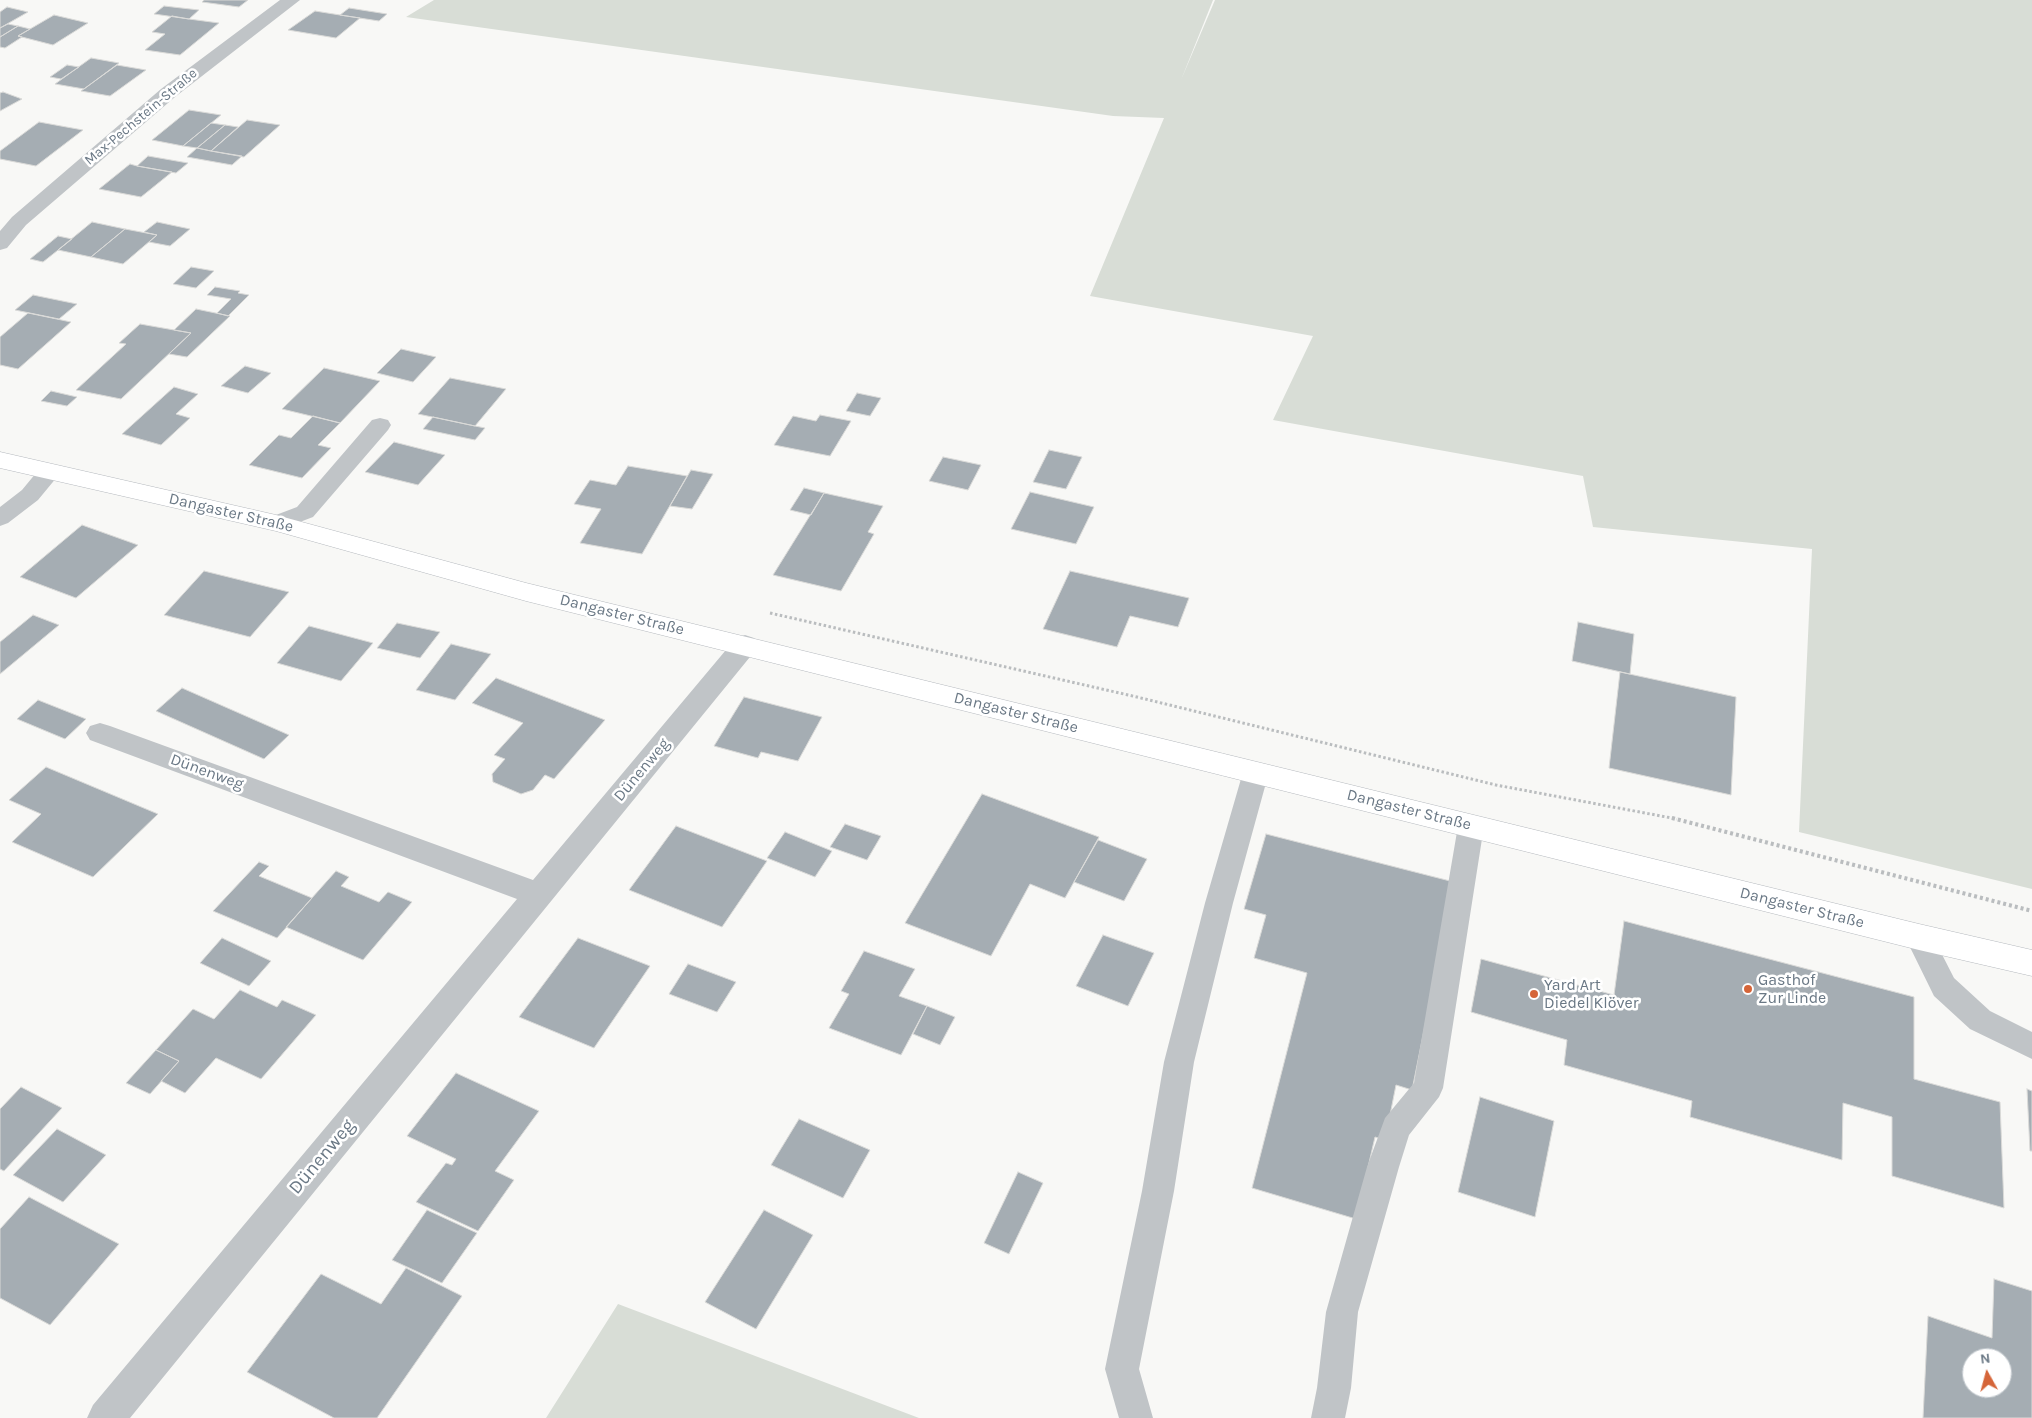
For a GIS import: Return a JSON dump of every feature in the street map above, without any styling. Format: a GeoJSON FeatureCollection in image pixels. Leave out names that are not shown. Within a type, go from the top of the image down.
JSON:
{"type":"FeatureCollection","features":[{"type":"Feature","properties":{"kind":"street","name":"Max-Pechstein-Straße"},"geometry":{"type":"LineString","coordinates":[[0,244],[19,221],[168,93],[291,0]]}},
{"type":"Feature","properties":{"kind":"street"},"geometry":{"type":"LineString","coordinates":[[0,213],[19,221]]}},
{"type":"Feature","properties":{"kind":"street","name":"Dangaster Straße"},"geometry":{"type":"LineString","coordinates":[[0,460],[276,523],[526,592],[1919,937],[2032,962]]}},
{"type":"Feature","properties":{"kind":"street","name":"Dünenweg"},"geometry":{"type":"LineString","coordinates":[[106,1418],[745,646]]}},
{"type":"Feature","properties":{"kind":"street","name":"Dünenweg"},"geometry":{"type":"LineString","coordinates":[[100,732],[539,895]]}},
{"type":"Feature","properties":{"kind":"lane"},"geometry":{"type":"LineString","coordinates":[[276,523],[305,512],[380,425]]}},
{"type":"Feature","properties":{"kind":"lane"},"geometry":{"type":"LineString","coordinates":[[0,518],[30,495],[49,472]]}},
{"type":"Feature","properties":{"kind":"lane"},"geometry":{"type":"LineString","coordinates":[[1136,1418],[1122,1370],[1158,1191],[1179,1062],[1219,903],[1256,772]]}},
{"type":"Feature","properties":{"kind":"lane"},"geometry":{"type":"LineString","coordinates":[[1328,1418],[1334,1388],[1342,1312],[1383,1167],[1396,1128],[1428,1088],[1471,826]]}},
{"type":"Feature","properties":{"kind":"lane"},"geometry":{"type":"LineString","coordinates":[[1919,937],[1944,987],[1980,1020],[2032,1046]]}},
{"type":"Feature","properties":{"kind":"path"},"geometry":{"type":"LineString","coordinates":[[773,614],[1137,697],[1496,784],[1674,818],[2032,911]]}},
{"type":"Feature","properties":{"kind":"shaded area"},"geometry":{"type":"Polygon","coordinates":[[[434,0],[1213,0],[1181,80],[1215,0],[2032,0],[2032,889],[1799,832],[1812,549],[1593,527],[1583,476],[1273,420],[1313,336],[1090,296],[1164,118],[1113,116],[406,17],[434,0]]]}},
{"type":"Feature","properties":{"kind":"shaded area"},"geometry":{"type":"Polygon","coordinates":[[[618,1304],[919,1418],[546,1418],[618,1304]]]}},
{"type":"Feature","properties":{"kind":"building"},"geometry":{"type":"Polygon","coordinates":[[[204,0],[248,0],[239,7],[202,2],[204,0]]]}},
{"type":"Feature","properties":{"kind":"building"},"geometry":{"type":"Polygon","coordinates":[[[164,6],[199,10],[189,19],[154,14],[164,6]]]}},
{"type":"Feature","properties":{"kind":"building"},"geometry":{"type":"Polygon","coordinates":[[[7,7],[28,12],[0,28],[0,12],[7,7]]]}},
{"type":"Feature","properties":{"kind":"building"},"geometry":{"type":"Polygon","coordinates":[[[349,8],[387,14],[379,21],[340,15],[349,8]]]}},
{"type":"Feature","properties":{"kind":"building"},"geometry":{"type":"Polygon","coordinates":[[[315,11],[360,18],[336,38],[288,30],[315,11]]]}},
{"type":"Feature","properties":{"kind":"building"},"geometry":{"type":"Polygon","coordinates":[[[54,15],[88,23],[53,45],[18,36],[54,15]]]}},
{"type":"Feature","properties":{"kind":"building"},"geometry":{"type":"Polygon","coordinates":[[[172,16],[219,23],[180,55],[145,50],[165,34],[152,32],[172,16]]]}},
{"type":"Feature","properties":{"kind":"building"},"geometry":{"type":"Polygon","coordinates":[[[8,24],[18,26],[0,37],[0,28],[8,24]]]}},
{"type":"Feature","properties":{"kind":"building"},"geometry":{"type":"Polygon","coordinates":[[[18,26],[30,29],[18,36],[22,37],[5,48],[0,47],[0,37],[18,26]]]}},
{"type":"Feature","properties":{"kind":"building"},"geometry":{"type":"Polygon","coordinates":[[[91,58],[119,63],[84,89],[55,84],[91,58]]]}},
{"type":"Feature","properties":{"kind":"building"},"geometry":{"type":"Polygon","coordinates":[[[67,65],[79,67],[61,79],[50,77],[67,65]]]}},
{"type":"Feature","properties":{"kind":"building"},"geometry":{"type":"Polygon","coordinates":[[[117,65],[146,70],[110,96],[81,91],[117,65]]]}},
{"type":"Feature","properties":{"kind":"building"},"geometry":{"type":"Polygon","coordinates":[[[3,92],[22,99],[0,111],[0,93],[3,92]]]}},
{"type":"Feature","properties":{"kind":"building"},"geometry":{"type":"Polygon","coordinates":[[[189,110],[221,115],[183,146],[152,140],[189,110]]]}},
{"type":"Feature","properties":{"kind":"building"},"geometry":{"type":"Polygon","coordinates":[[[247,120],[280,125],[244,157],[211,151],[247,120]]]}},
{"type":"Feature","properties":{"kind":"building"},"geometry":{"type":"Polygon","coordinates":[[[39,122],[83,130],[36,166],[0,159],[0,151],[39,122]]]}},
{"type":"Feature","properties":{"kind":"building"},"geometry":{"type":"Polygon","coordinates":[[[211,123],[225,125],[197,148],[183,146],[211,123]]]}},
{"type":"Feature","properties":{"kind":"building"},"geometry":{"type":"Polygon","coordinates":[[[225,125],[238,127],[211,151],[197,148],[225,125]]]}},
{"type":"Feature","properties":{"kind":"building"},"geometry":{"type":"Polygon","coordinates":[[[197,148],[242,156],[232,165],[187,157],[197,148]]]}},
{"type":"Feature","properties":{"kind":"building"},"geometry":{"type":"Polygon","coordinates":[[[148,156],[188,163],[176,173],[137,166],[148,156]]]}},
{"type":"Feature","properties":{"kind":"building"},"geometry":{"type":"Polygon","coordinates":[[[130,164],[172,172],[141,197],[99,189],[130,164]]]}},
{"type":"Feature","properties":{"kind":"building"},"geometry":{"type":"Polygon","coordinates":[[[92,222],[125,229],[91,257],[58,250],[92,222]]]}},
{"type":"Feature","properties":{"kind":"building"},"geometry":{"type":"Polygon","coordinates":[[[157,222],[190,229],[170,246],[149,242],[157,235],[144,232],[157,222]]]}},
{"type":"Feature","properties":{"kind":"building"},"geometry":{"type":"Polygon","coordinates":[[[125,229],[157,235],[123,264],[91,257],[125,229]]]}},
{"type":"Feature","properties":{"kind":"building"},"geometry":{"type":"Polygon","coordinates":[[[58,236],[72,239],[43,262],[30,259],[58,236]]]}},
{"type":"Feature","properties":{"kind":"building"},"geometry":{"type":"Polygon","coordinates":[[[191,267],[214,271],[196,288],[173,284],[191,267]]]}},
{"type":"Feature","properties":{"kind":"building"},"geometry":{"type":"Polygon","coordinates":[[[215,287],[240,291],[238,293],[249,295],[228,316],[217,313],[231,299],[207,295],[215,287]]]}},
{"type":"Feature","properties":{"kind":"building"},"geometry":{"type":"Polygon","coordinates":[[[33,295],[77,304],[59,319],[15,310],[33,295]]]}},
{"type":"Feature","properties":{"kind":"building"},"geometry":{"type":"Polygon","coordinates":[[[196,309],[230,316],[187,357],[169,354],[191,333],[174,330],[196,309]]]}},
{"type":"Feature","properties":{"kind":"building"},"geometry":{"type":"Polygon","coordinates":[[[28,313],[71,322],[18,369],[0,365],[0,337],[28,313]]]}},
{"type":"Feature","properties":{"kind":"building"},"geometry":{"type":"Polygon","coordinates":[[[140,324],[191,333],[121,399],[76,390],[126,344],[119,343],[140,324]]]}},
{"type":"Feature","properties":{"kind":"building"},"geometry":{"type":"Polygon","coordinates":[[[401,349],[436,357],[413,382],[377,373],[401,349]]]}},
{"type":"Feature","properties":{"kind":"building"},"geometry":{"type":"Polygon","coordinates":[[[245,366],[271,373],[248,393],[221,386],[245,366]]]}},
{"type":"Feature","properties":{"kind":"building"},"geometry":{"type":"Polygon","coordinates":[[[324,368],[380,381],[340,423],[282,409],[324,368]]]}},
{"type":"Feature","properties":{"kind":"building"},"geometry":{"type":"Polygon","coordinates":[[[450,378],[506,389],[475,426],[418,414],[450,378]]]}},
{"type":"Feature","properties":{"kind":"building"},"geometry":{"type":"Polygon","coordinates":[[[174,387],[198,394],[176,414],[190,418],[161,445],[122,434],[174,387]]]}},
{"type":"Feature","properties":{"kind":"building"},"geometry":{"type":"Polygon","coordinates":[[[51,391],[77,397],[67,406],[41,401],[51,391]]]}},
{"type":"Feature","properties":{"kind":"building"},"geometry":{"type":"Polygon","coordinates":[[[857,393],[881,398],[870,416],[846,411],[857,393]]]}},
{"type":"Feature","properties":{"kind":"building"},"geometry":{"type":"Polygon","coordinates":[[[820,415],[851,421],[830,456],[774,445],[793,416],[816,421],[820,415]]]}},
{"type":"Feature","properties":{"kind":"building"},"geometry":{"type":"Polygon","coordinates":[[[313,416],[340,423],[318,445],[331,448],[302,478],[249,465],[279,435],[291,438],[313,416]]]}},
{"type":"Feature","properties":{"kind":"building"},"geometry":{"type":"Polygon","coordinates":[[[433,417],[485,428],[475,440],[423,429],[433,417]]]}},
{"type":"Feature","properties":{"kind":"building"},"geometry":{"type":"Polygon","coordinates":[[[394,442],[445,455],[418,485],[365,472],[394,442]]]}},
{"type":"Feature","properties":{"kind":"building"},"geometry":{"type":"Polygon","coordinates":[[[1049,450],[1082,457],[1066,489],[1033,482],[1049,450]]]}},
{"type":"Feature","properties":{"kind":"building"},"geometry":{"type":"Polygon","coordinates":[[[943,457],[981,465],[968,490],[929,481],[943,457]]]}},
{"type":"Feature","properties":{"kind":"building"},"geometry":{"type":"Polygon","coordinates":[[[628,466],[687,476],[642,554],[580,543],[601,509],[574,504],[590,480],[616,485],[628,466]]]}},
{"type":"Feature","properties":{"kind":"building"},"geometry":{"type":"Polygon","coordinates":[[[691,470],[713,474],[692,509],[670,506],[691,470]]]}},
{"type":"Feature","properties":{"kind":"building"},"geometry":{"type":"Polygon","coordinates":[[[804,488],[824,493],[811,515],[790,510],[804,488]]]}},
{"type":"Feature","properties":{"kind":"building"},"geometry":{"type":"Polygon","coordinates":[[[1030,492],[1094,507],[1076,544],[1011,529],[1030,492]]]}},
{"type":"Feature","properties":{"kind":"building"},"geometry":{"type":"Polygon","coordinates":[[[824,493],[883,506],[868,532],[874,534],[841,591],[773,575],[824,493]]]}},
{"type":"Feature","properties":{"kind":"building"},"geometry":{"type":"Polygon","coordinates":[[[82,525],[138,545],[76,598],[20,577],[82,525]]]}},
{"type":"Feature","properties":{"kind":"building"},"geometry":{"type":"Polygon","coordinates":[[[204,571],[289,592],[250,637],[164,615],[204,571]]]}},
{"type":"Feature","properties":{"kind":"building"},"geometry":{"type":"Polygon","coordinates":[[[1070,571],[1189,598],[1178,627],[1130,616],[1117,647],[1043,629],[1070,571]]]}},
{"type":"Feature","properties":{"kind":"building"},"geometry":{"type":"Polygon","coordinates":[[[33,615],[59,625],[0,674],[0,642],[33,615]]]}},
{"type":"Feature","properties":{"kind":"building"},"geometry":{"type":"Polygon","coordinates":[[[1578,622],[1634,634],[1630,674],[1572,661],[1578,622]]]}},
{"type":"Feature","properties":{"kind":"building"},"geometry":{"type":"Polygon","coordinates":[[[397,623],[440,632],[420,658],[377,648],[397,623]]]}},
{"type":"Feature","properties":{"kind":"building"},"geometry":{"type":"Polygon","coordinates":[[[309,626],[373,643],[341,681],[277,663],[309,626]]]}},
{"type":"Feature","properties":{"kind":"building"},"geometry":{"type":"Polygon","coordinates":[[[451,644],[491,654],[455,700],[416,690],[451,644]]]}},
{"type":"Feature","properties":{"kind":"building"},"geometry":{"type":"Polygon","coordinates":[[[1620,672],[1736,697],[1731,795],[1609,768],[1620,672]]]}},
{"type":"Feature","properties":{"kind":"building"},"geometry":{"type":"Polygon","coordinates":[[[496,678],[605,720],[554,779],[545,775],[533,790],[521,794],[493,782],[492,774],[505,759],[494,755],[523,723],[472,703],[496,678]]]}},
{"type":"Feature","properties":{"kind":"building"},"geometry":{"type":"Polygon","coordinates":[[[182,688],[289,735],[264,759],[156,711],[182,688]]]}},
{"type":"Feature","properties":{"kind":"building"},"geometry":{"type":"Polygon","coordinates":[[[744,697],[822,717],[798,761],[761,752],[758,758],[714,746],[744,697]]]}},
{"type":"Feature","properties":{"kind":"building"},"geometry":{"type":"Polygon","coordinates":[[[38,700],[86,719],[65,739],[17,719],[38,700]]]}},
{"type":"Feature","properties":{"kind":"building"},"geometry":{"type":"Polygon","coordinates":[[[46,767],[158,814],[93,877],[12,842],[41,814],[9,800],[46,767]]]}},
{"type":"Feature","properties":{"kind":"building"},"geometry":{"type":"Polygon","coordinates":[[[982,794],[1099,837],[1065,898],[1030,884],[991,956],[905,923],[982,794]]]}},
{"type":"Feature","properties":{"kind":"building"},"geometry":{"type":"Polygon","coordinates":[[[845,824],[881,836],[867,860],[830,847],[845,824]]]}},
{"type":"Feature","properties":{"kind":"building"},"geometry":{"type":"Polygon","coordinates":[[[676,826],[767,861],[722,927],[629,890],[676,826]]]}},
{"type":"Feature","properties":{"kind":"building"},"geometry":{"type":"Polygon","coordinates":[[[785,832],[832,851],[815,877],[767,858],[785,832]]]}},
{"type":"Feature","properties":{"kind":"building"},"geometry":{"type":"Polygon","coordinates":[[[1266,834],[1454,882],[1412,1090],[1396,1085],[1385,1140],[1375,1137],[1356,1219],[1252,1188],[1307,973],[1254,958],[1266,915],[1244,909],[1266,834]]]}},
{"type":"Feature","properties":{"kind":"building"},"geometry":{"type":"Polygon","coordinates":[[[1098,840],[1147,859],[1124,901],[1074,882],[1098,840]]]}},
{"type":"Feature","properties":{"kind":"building"},"geometry":{"type":"Polygon","coordinates":[[[259,862],[269,866],[259,876],[312,898],[277,938],[213,911],[259,862]]]}},
{"type":"Feature","properties":{"kind":"building"},"geometry":{"type":"Polygon","coordinates":[[[336,871],[349,877],[341,886],[379,902],[388,892],[412,902],[363,960],[286,927],[336,871]]]}},
{"type":"Feature","properties":{"kind":"building"},"geometry":{"type":"Polygon","coordinates":[[[1624,921],[1914,997],[1914,1079],[2000,1102],[2004,1208],[1892,1176],[1892,1117],[1843,1103],[1842,1160],[1690,1117],[1692,1101],[1564,1065],[1567,1040],[1471,1012],[1481,959],[1614,995],[1624,921]]]}},
{"type":"Feature","properties":{"kind":"building"},"geometry":{"type":"Polygon","coordinates":[[[1103,935],[1154,953],[1128,1006],[1076,986],[1103,935]]]}},
{"type":"Feature","properties":{"kind":"building"},"geometry":{"type":"Polygon","coordinates":[[[222,938],[271,961],[249,986],[200,963],[222,938]]]}},
{"type":"Feature","properties":{"kind":"building"},"geometry":{"type":"Polygon","coordinates":[[[578,938],[650,966],[594,1048],[519,1017],[578,938]]]}},
{"type":"Feature","properties":{"kind":"building"},"geometry":{"type":"Polygon","coordinates":[[[864,951],[915,969],[899,996],[927,1006],[901,1055],[829,1028],[849,994],[841,991],[864,951]]]}},
{"type":"Feature","properties":{"kind":"building"},"geometry":{"type":"Polygon","coordinates":[[[688,964],[736,982],[717,1012],[669,994],[688,964]]]}},
{"type":"Feature","properties":{"kind":"building"},"geometry":{"type":"Polygon","coordinates":[[[240,990],[277,1007],[282,1000],[316,1015],[261,1079],[216,1058],[185,1093],[161,1081],[179,1061],[156,1050],[193,1009],[214,1019],[240,990]]]}},
{"type":"Feature","properties":{"kind":"building"},"geometry":{"type":"Polygon","coordinates":[[[927,1006],[955,1017],[940,1045],[913,1034],[927,1006]]]}},
{"type":"Feature","properties":{"kind":"building"},"geometry":{"type":"Polygon","coordinates":[[[156,1050],[179,1061],[150,1094],[126,1083],[156,1050]]]}},
{"type":"Feature","properties":{"kind":"building"},"geometry":{"type":"Polygon","coordinates":[[[456,1073],[539,1111],[495,1171],[514,1180],[478,1231],[416,1202],[446,1163],[452,1165],[456,1159],[407,1136],[456,1073]]]}},
{"type":"Feature","properties":{"kind":"building"},"geometry":{"type":"Polygon","coordinates":[[[21,1087],[62,1108],[4,1171],[0,1169],[0,1109],[21,1087]]]}},
{"type":"Feature","properties":{"kind":"building"},"geometry":{"type":"Polygon","coordinates":[[[2027,1089],[2032,1091],[2032,1151],[2030,1151],[2027,1089]]]}},
{"type":"Feature","properties":{"kind":"building"},"geometry":{"type":"Polygon","coordinates":[[[1480,1097],[1554,1121],[1535,1217],[1458,1192],[1480,1097]]]}},
{"type":"Feature","properties":{"kind":"building"},"geometry":{"type":"Polygon","coordinates":[[[799,1119],[870,1150],[843,1198],[771,1165],[799,1119]]]}},
{"type":"Feature","properties":{"kind":"building"},"geometry":{"type":"Polygon","coordinates":[[[57,1129],[106,1155],[63,1202],[13,1175],[57,1129]]]}},
{"type":"Feature","properties":{"kind":"building"},"geometry":{"type":"Polygon","coordinates":[[[1018,1172],[1043,1183],[1009,1254],[984,1243],[1018,1172]]]}},
{"type":"Feature","properties":{"kind":"building"},"geometry":{"type":"Polygon","coordinates":[[[29,1197],[119,1244],[50,1325],[0,1298],[0,1229],[29,1197]]]}},
{"type":"Feature","properties":{"kind":"building"},"geometry":{"type":"Polygon","coordinates":[[[427,1210],[477,1233],[442,1283],[392,1260],[427,1210]]]}},
{"type":"Feature","properties":{"kind":"building"},"geometry":{"type":"Polygon","coordinates":[[[764,1210],[813,1235],[756,1329],[705,1302],[764,1210]]]}},
{"type":"Feature","properties":{"kind":"building"},"geometry":{"type":"Polygon","coordinates":[[[406,1268],[462,1296],[377,1418],[334,1418],[247,1372],[321,1274],[381,1304],[406,1268]]]}},
{"type":"Feature","properties":{"kind":"building"},"geometry":{"type":"Polygon","coordinates":[[[1994,1279],[2032,1291],[2032,1418],[1923,1418],[1928,1316],[1992,1338],[1994,1279]]]}},
{"type":"Feature","properties":{"kind":"place","name":"Gasthof Zur Linde"},"geometry":{"type":"Point","coordinates":[1748,989]}},
{"type":"Feature","properties":{"kind":"place","name":"Yard Art Diedel Klöver"},"geometry":{"type":"Point","coordinates":[1534,994]}}]}
